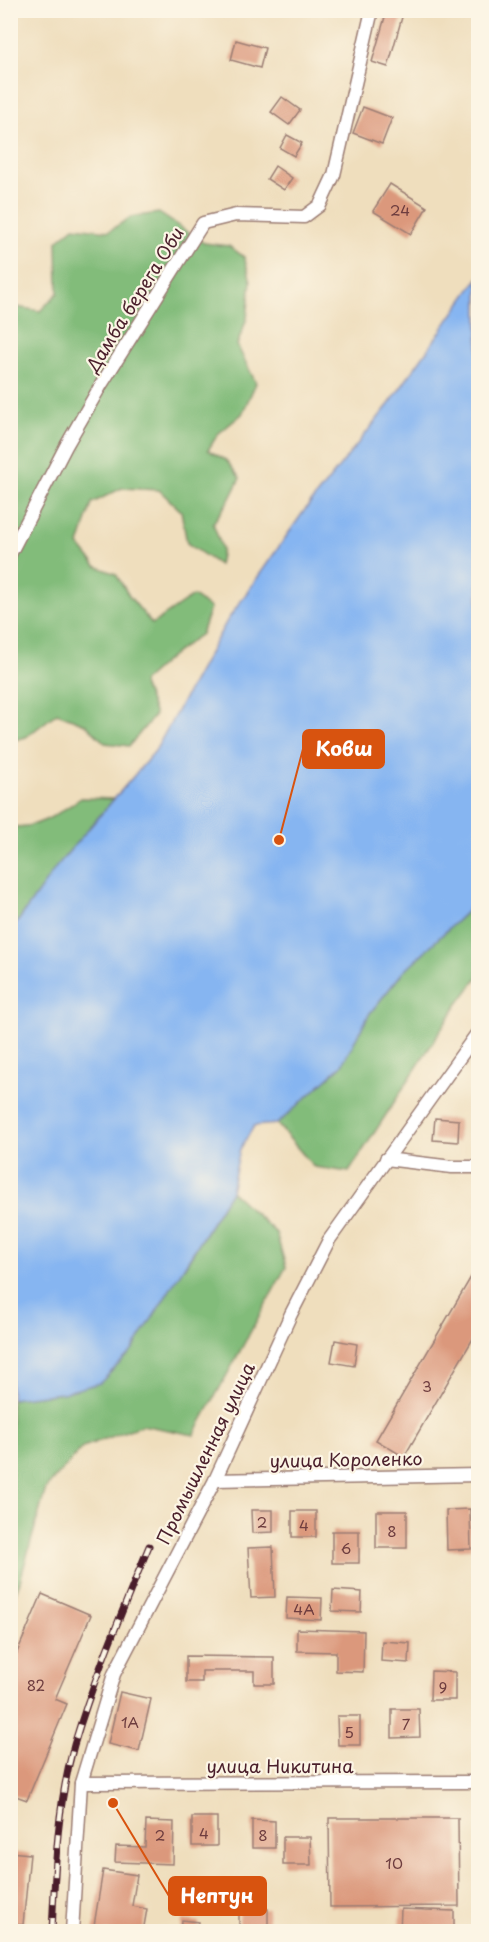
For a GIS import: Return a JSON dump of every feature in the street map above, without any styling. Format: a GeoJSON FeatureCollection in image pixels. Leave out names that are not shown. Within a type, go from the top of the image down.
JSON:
{"type":"FeatureCollection","features":[{"type":"Feature","properties":{"kind":"street","name":"Дамба берега Оби"},"geometry":{"type":"LineString","coordinates":[[10,554],[66,446],[101,385],[203,223],[236,215],[304,217],[320,205],[334,175],[372,10]]}},
{"type":"Feature","properties":{"kind":"street","name":"Промышленная улица"},"geometry":{"type":"LineString","coordinates":[[72,1932],[81,1783],[114,1674],[215,1480],[286,1324],[329,1240],[478,1032]]}},
{"type":"Feature","properties":{"kind":"street"},"geometry":{"type":"LineString","coordinates":[[386,1159],[452,1167],[478,1167]]}},
{"type":"Feature","properties":{"kind":"street","name":"улица Короленко"},"geometry":{"type":"LineString","coordinates":[[215,1480],[478,1475]]}},
{"type":"Feature","properties":{"kind":"street","name":"улица Никитина"},"geometry":{"type":"LineString","coordinates":[[81,1783],[478,1782]]}},
{"type":"Feature","properties":{"kind":"green space"},"geometry":{"type":"Polygon","coordinates":[[[159,213],[204,243],[229,246],[244,257],[251,281],[247,318],[237,345],[256,383],[242,414],[218,434],[208,450],[226,460],[240,478],[229,500],[213,523],[222,549],[219,565],[187,543],[181,511],[159,490],[122,488],[92,503],[79,545],[96,566],[116,574],[129,596],[152,624],[193,596],[210,608],[201,634],[142,682],[155,715],[129,746],[105,743],[85,724],[57,713],[26,737],[11,741],[10,306],[40,311],[58,293],[57,241],[74,227],[109,231],[131,217],[159,213]]]}},
{"type":"Feature","properties":{"kind":"green space"},"geometry":{"type":"Polygon","coordinates":[[[81,798],[114,799],[63,859],[11,931],[11,827],[40,822],[81,798]]]}},
{"type":"Feature","properties":{"kind":"green space"},"geometry":{"type":"Polygon","coordinates":[[[478,892],[478,977],[457,1005],[349,1172],[314,1167],[277,1124],[341,1066],[370,1013],[403,972],[467,911],[478,892]]]}},
{"type":"Feature","properties":{"kind":"green space"},"geometry":{"type":"Polygon","coordinates":[[[231,1191],[276,1233],[286,1267],[194,1435],[142,1425],[83,1447],[46,1488],[20,1581],[11,1604],[11,1399],[63,1393],[184,1268],[231,1191]]]}},
{"type":"Feature","properties":{"kind":"water"},"geometry":{"type":"Polygon","coordinates":[[[478,278],[478,892],[467,911],[403,972],[370,1013],[341,1066],[277,1124],[254,1126],[240,1149],[231,1191],[132,1351],[100,1383],[63,1393],[11,1399],[11,931],[56,867],[155,751],[227,621],[304,511],[390,403],[478,278]]]}},
{"type":"Feature","properties":{"kind":"building"},"geometry":{"type":"Polygon","coordinates":[[[387,10],[404,10],[388,67],[372,62],[387,10]]]}},
{"type":"Feature","properties":{"kind":"building"},"geometry":{"type":"Polygon","coordinates":[[[461,10],[478,10],[477,21],[461,10]]]}},
{"type":"Feature","properties":{"kind":"building"},"geometry":{"type":"Polygon","coordinates":[[[236,40],[265,48],[260,68],[231,60],[236,40]]]}},
{"type":"Feature","properties":{"kind":"building"},"geometry":{"type":"Polygon","coordinates":[[[282,97],[300,110],[289,125],[271,112],[282,97]]]}},
{"type":"Feature","properties":{"kind":"building"},"geometry":{"type":"Polygon","coordinates":[[[363,107],[392,118],[382,144],[353,133],[363,107]]]}},
{"type":"Feature","properties":{"kind":"building"},"geometry":{"type":"Polygon","coordinates":[[[287,135],[302,143],[294,156],[280,148],[287,135]]]}},
{"type":"Feature","properties":{"kind":"building"},"geometry":{"type":"Polygon","coordinates":[[[275,166],[292,178],[284,190],[267,179],[275,166]]]}},
{"type":"Feature","properties":{"kind":"building"},"geometry":{"type":"Polygon","coordinates":[[[390,184],[427,207],[411,234],[373,211],[390,184]]]}},
{"type":"Feature","properties":{"kind":"building"},"geometry":{"type":"Polygon","coordinates":[[[435,1118],[459,1120],[458,1142],[433,1140],[435,1118]]]}},
{"type":"Feature","properties":{"kind":"building"},"geometry":{"type":"Polygon","coordinates":[[[478,1265],[478,1330],[404,1457],[376,1440],[478,1265]]]}},
{"type":"Feature","properties":{"kind":"building"},"geometry":{"type":"Polygon","coordinates":[[[335,1340],[357,1344],[354,1366],[331,1362],[335,1340]]]}},
{"type":"Feature","properties":{"kind":"building"},"geometry":{"type":"Polygon","coordinates":[[[470,1509],[471,1549],[447,1550],[446,1510],[470,1509]]]}},
{"type":"Feature","properties":{"kind":"building"},"geometry":{"type":"Polygon","coordinates":[[[251,1510],[273,1510],[273,1532],[252,1533],[251,1510]]]}},
{"type":"Feature","properties":{"kind":"building"},"geometry":{"type":"Polygon","coordinates":[[[292,1511],[316,1511],[316,1537],[292,1537],[292,1511]]]}},
{"type":"Feature","properties":{"kind":"building"},"geometry":{"type":"Polygon","coordinates":[[[376,1511],[407,1511],[407,1548],[376,1548],[376,1511]]]}},
{"type":"Feature","properties":{"kind":"building"},"geometry":{"type":"Polygon","coordinates":[[[332,1531],[359,1531],[359,1563],[332,1563],[332,1531]]]}},
{"type":"Feature","properties":{"kind":"building"},"geometry":{"type":"Polygon","coordinates":[[[273,1547],[275,1597],[251,1598],[248,1548],[273,1547]]]}},
{"type":"Feature","properties":{"kind":"building"},"geometry":{"type":"Polygon","coordinates":[[[333,1590],[362,1592],[361,1612],[332,1611],[333,1590]]]}},
{"type":"Feature","properties":{"kind":"building"},"geometry":{"type":"Polygon","coordinates":[[[42,1594],[91,1615],[55,1699],[67,1704],[27,1800],[10,1794],[10,1669],[42,1594]]]}},
{"type":"Feature","properties":{"kind":"building"},"geometry":{"type":"Polygon","coordinates":[[[287,1597],[322,1598],[321,1620],[286,1618],[287,1597]]]}},
{"type":"Feature","properties":{"kind":"building"},"geometry":{"type":"Polygon","coordinates":[[[297,1629],[364,1631],[363,1672],[336,1671],[336,1652],[297,1651],[297,1629]]]}},
{"type":"Feature","properties":{"kind":"building"},"geometry":{"type":"Polygon","coordinates":[[[382,1641],[410,1643],[409,1663],[381,1661],[382,1641]]]}},
{"type":"Feature","properties":{"kind":"building"},"geometry":{"type":"Polygon","coordinates":[[[186,1656],[274,1657],[274,1684],[254,1684],[254,1671],[202,1671],[202,1682],[186,1682],[186,1656]]]}},
{"type":"Feature","properties":{"kind":"building"},"geometry":{"type":"Polygon","coordinates":[[[431,1671],[455,1672],[455,1700],[430,1700],[431,1671]]]}},
{"type":"Feature","properties":{"kind":"building"},"geometry":{"type":"Polygon","coordinates":[[[120,1692],[151,1699],[139,1751],[108,1744],[120,1692]]]}},
{"type":"Feature","properties":{"kind":"building"},"geometry":{"type":"Polygon","coordinates":[[[392,1709],[419,1709],[420,1737],[392,1738],[392,1709]]]}},
{"type":"Feature","properties":{"kind":"building"},"geometry":{"type":"Polygon","coordinates":[[[337,1716],[360,1716],[360,1745],[338,1745],[337,1716]]]}},
{"type":"Feature","properties":{"kind":"building"},"geometry":{"type":"Polygon","coordinates":[[[192,1817],[217,1817],[217,1846],[192,1846],[192,1817]]]}},
{"type":"Feature","properties":{"kind":"building"},"geometry":{"type":"Polygon","coordinates":[[[329,1818],[458,1818],[459,1906],[330,1907],[329,1818]]]}},
{"type":"Feature","properties":{"kind":"building"},"geometry":{"type":"Polygon","coordinates":[[[252,1820],[275,1821],[275,1848],[252,1848],[252,1820]]]}},
{"type":"Feature","properties":{"kind":"building"},"geometry":{"type":"Polygon","coordinates":[[[146,1821],[174,1822],[173,1864],[115,1862],[116,1846],[145,1847],[146,1821]]]}},
{"type":"Feature","properties":{"kind":"building"},"geometry":{"type":"Polygon","coordinates":[[[283,1837],[310,1837],[311,1865],[283,1865],[283,1837]]]}},
{"type":"Feature","properties":{"kind":"building"},"geometry":{"type":"Polygon","coordinates":[[[10,1852],[30,1854],[23,1925],[10,1924],[10,1852]]]}},
{"type":"Feature","properties":{"kind":"building"},"geometry":{"type":"Polygon","coordinates":[[[103,1870],[137,1875],[132,1906],[147,1909],[143,1932],[93,1932],[103,1870]]]}},
{"type":"Feature","properties":{"kind":"building"},"geometry":{"type":"Polygon","coordinates":[[[239,1909],[268,1909],[268,1932],[239,1932],[239,1909]]]}},
{"type":"Feature","properties":{"kind":"building"},"geometry":{"type":"Polygon","coordinates":[[[401,1909],[454,1911],[454,1932],[400,1932],[401,1909]]]}},
{"type":"Feature","properties":{"kind":"building"},"geometry":{"type":"Polygon","coordinates":[[[182,1920],[199,1922],[198,1932],[181,1932],[182,1920]]]}},
{"type":"Feature","properties":{"kind":"building"},"geometry":{"type":"Polygon","coordinates":[[[285,1928],[324,1929],[324,1932],[285,1932],[285,1928]]]}},
{"type":"Feature","properties":{"kind":"railway"},"geometry":{"type":"LineString","coordinates":[[52,1932],[60,1814],[68,1768],[99,1670],[149,1546]]}},
{"type":"Feature","properties":{"kind":"place","name":"Ковш"},"geometry":{"type":"Point","coordinates":[279,840]}},
{"type":"Feature","properties":{"kind":"place","name":"Нептун"},"geometry":{"type":"Point","coordinates":[113,1803]}}]}
